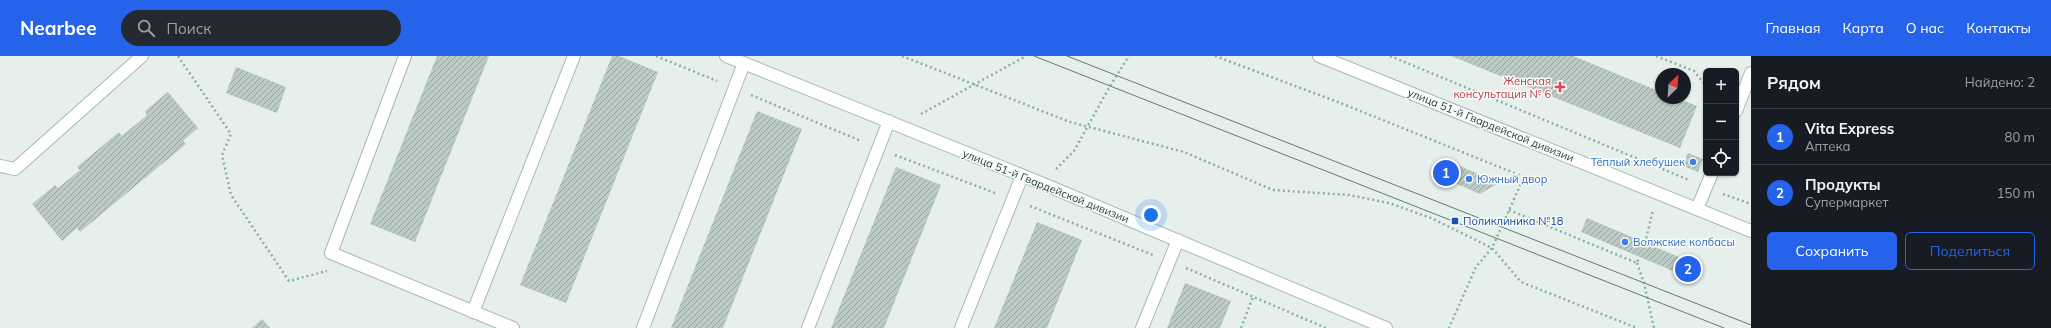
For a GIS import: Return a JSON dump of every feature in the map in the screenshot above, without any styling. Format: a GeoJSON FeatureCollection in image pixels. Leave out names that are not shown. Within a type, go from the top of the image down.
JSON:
{"type":"FeatureCollection","features":[{"type":"Feature","properties":{"kind":"main road"},"geometry":{"type":"LineString","coordinates":[[0,166],[15,169],[142,56]]}},
{"type":"Feature","properties":{"kind":"main road"},"geometry":{"type":"LineString","coordinates":[[405,56],[331,253],[510,328]]}},
{"type":"Feature","properties":{"kind":"main road"},"geometry":{"type":"LineString","coordinates":[[473,312],[574,56]]}},
{"type":"Feature","properties":{"kind":"main road","name":"улица 51-й Гвардейской дивизии"},"geometry":{"type":"LineString","coordinates":[[726,56],[1041,183],[1386,328]]}},
{"type":"Feature","properties":{"kind":"main road","name":"улица 51-й Гвардейской дивизии"},"geometry":{"type":"LineString","coordinates":[[1319,56],[1751,230]]}},
{"type":"Feature","properties":{"kind":"main road"},"geometry":{"type":"LineString","coordinates":[[643,328],[744,63]]}},
{"type":"Feature","properties":{"kind":"main road"},"geometry":{"type":"LineString","coordinates":[[1739,104],[1751,73]]}},
{"type":"Feature","properties":{"kind":"main road"},"geometry":{"type":"LineString","coordinates":[[808,328],[889,121]]}},
{"type":"Feature","properties":{"kind":"main road"},"geometry":{"type":"LineString","coordinates":[[961,328],[1022,176]]}},
{"type":"Feature","properties":{"kind":"main road"},"geometry":{"type":"LineString","coordinates":[[1697,209],[1711,176]]}},
{"type":"Feature","properties":{"kind":"main road"},"geometry":{"type":"LineString","coordinates":[[1142,328],[1178,240]]}},
{"type":"Feature","properties":{"kind":"path"},"geometry":{"type":"LineString","coordinates":[[178,56],[231,134],[222,155],[231,194],[289,282],[357,263]]}},
{"type":"Feature","properties":{"kind":"path"},"geometry":{"type":"LineString","coordinates":[[656,56],[878,148],[1169,261],[1326,328]]}},
{"type":"Feature","properties":{"kind":"path"},"geometry":{"type":"LineString","coordinates":[[902,56],[1070,122],[1184,152],[1273,190],[1349,195],[1389,203],[1431,218],[1492,248],[1521,282],[1636,328]]}},
{"type":"Feature","properties":{"kind":"path"},"geometry":{"type":"LineString","coordinates":[[901,126],[1026,56]]}},
{"type":"Feature","properties":{"kind":"path"},"geometry":{"type":"LineString","coordinates":[[1041,183],[1074,151],[1110,86],[1129,56]]}},
{"type":"Feature","properties":{"kind":"path"},"geometry":{"type":"LineString","coordinates":[[1214,56],[1338,102],[1524,177],[1492,248],[1476,267],[1449,328]]}},
{"type":"Feature","properties":{"kind":"path"},"geometry":{"type":"LineString","coordinates":[[1390,56],[1706,187],[1751,204]]}},
{"type":"Feature","properties":{"kind":"path"},"geometry":{"type":"LineString","coordinates":[[1656,56],[1694,71],[1703,82]]}},
{"type":"Feature","properties":{"kind":"path"},"geometry":{"type":"LineString","coordinates":[[1509,210],[1636,263]]}},
{"type":"Feature","properties":{"kind":"path"},"geometry":{"type":"LineString","coordinates":[[1638,257],[1636,263],[1644,283],[1654,328]]}},
{"type":"Feature","properties":{"kind":"path"},"geometry":{"type":"LineString","coordinates":[[1241,328],[1253,297]]}},
{"type":"Feature","properties":{"kind":"building"},"geometry":{"type":"Polygon","coordinates":[[[437,56],[489,56],[415,242],[370,224],[437,56]]]}},
{"type":"Feature","properties":{"kind":"building"},"geometry":{"type":"Polygon","coordinates":[[[612,56],[619,56],[658,72],[566,303],[520,285],[612,56]]]}},
{"type":"Feature","properties":{"kind":"building"},"geometry":{"type":"Polygon","coordinates":[[[1451,56],[1573,56],[1655,90],[1655,104],[1691,104],[1697,106],[1680,148],[1451,56]]]}},
{"type":"Feature","properties":{"kind":"building"},"geometry":{"type":"Polygon","coordinates":[[[236,67],[286,87],[277,113],[226,93],[236,67]]]}},
{"type":"Feature","properties":{"kind":"building"},"geometry":{"type":"Polygon","coordinates":[[[168,92],[198,128],[183,141],[186,144],[80,232],[77,228],[62,241],[32,204],[55,185],[58,188],[80,170],[77,167],[119,132],[122,136],[147,115],[145,111],[168,92]]]}},
{"type":"Feature","properties":{"kind":"building"},"geometry":{"type":"Polygon","coordinates":[[[757,111],[802,129],[723,328],[671,328],[757,111]]]}},
{"type":"Feature","properties":{"kind":"building","name":"Тёплый хлебушек"},"geometry":{"type":"Polygon","coordinates":[[[1688,153],[1703,159],[1698,172],[1683,166],[1688,153]]]}},
{"type":"Feature","properties":{"kind":"building","name":"Южный двор"},"geometry":{"type":"Polygon","coordinates":[[[1446,160],[1499,183],[1480,194],[1439,176],[1446,160]]]}},
{"type":"Feature","properties":{"kind":"building"},"geometry":{"type":"Polygon","coordinates":[[[896,167],[941,185],[884,328],[831,328],[896,167]]]}},
{"type":"Feature","properties":{"kind":"building"},"geometry":{"type":"Polygon","coordinates":[[[1587,218],[1700,266],[1694,280],[1581,232],[1587,218]]]}},
{"type":"Feature","properties":{"kind":"building"},"geometry":{"type":"Polygon","coordinates":[[[1037,222],[1082,240],[1047,328],[994,328],[1037,222]]]}},
{"type":"Feature","properties":{"kind":"building"},"geometry":{"type":"Polygon","coordinates":[[[1185,283],[1231,301],[1220,328],[1167,328],[1185,283]]]}},
{"type":"Feature","properties":{"kind":"building"},"geometry":{"type":"Polygon","coordinates":[[[262,319],[270,328],[252,328],[262,319]]]}},
{"type":"Feature","properties":{"kind":"tram line"},"geometry":{"type":"LineString","coordinates":[[1034,56],[1724,328]]}},
{"type":"Feature","properties":{"kind":"tram line"},"geometry":{"type":"LineString","coordinates":[[1067,56],[1751,325]]}},
{"type":"Feature","properties":{"kind":"place","name":"Женская консультация № 6"},"geometry":{"type":"Point","coordinates":[1560,87]}},
{"type":"Feature","properties":{"kind":"place","name":"Тёплый хлебушек"},"geometry":{"type":"Point","coordinates":[1693,162]}},
{"type":"Feature","properties":{"kind":"place","name":"Vita Express"},"geometry":{"type":"Point","coordinates":[1446,173]}},
{"type":"Feature","properties":{"kind":"place","name":"Южный двор"},"geometry":{"type":"Point","coordinates":[1469,179]}},
{"type":"Feature","properties":{"kind":"place","name":"Поликлиника №18"},"geometry":{"type":"Point","coordinates":[1455,221]}},
{"type":"Feature","properties":{"kind":"place","name":"Волжские колбасы"},"geometry":{"type":"Point","coordinates":[1625,242]}},
{"type":"Feature","properties":{"kind":"place","name":"Продукты"},"geometry":{"type":"Point","coordinates":[1688,269]}}]}
